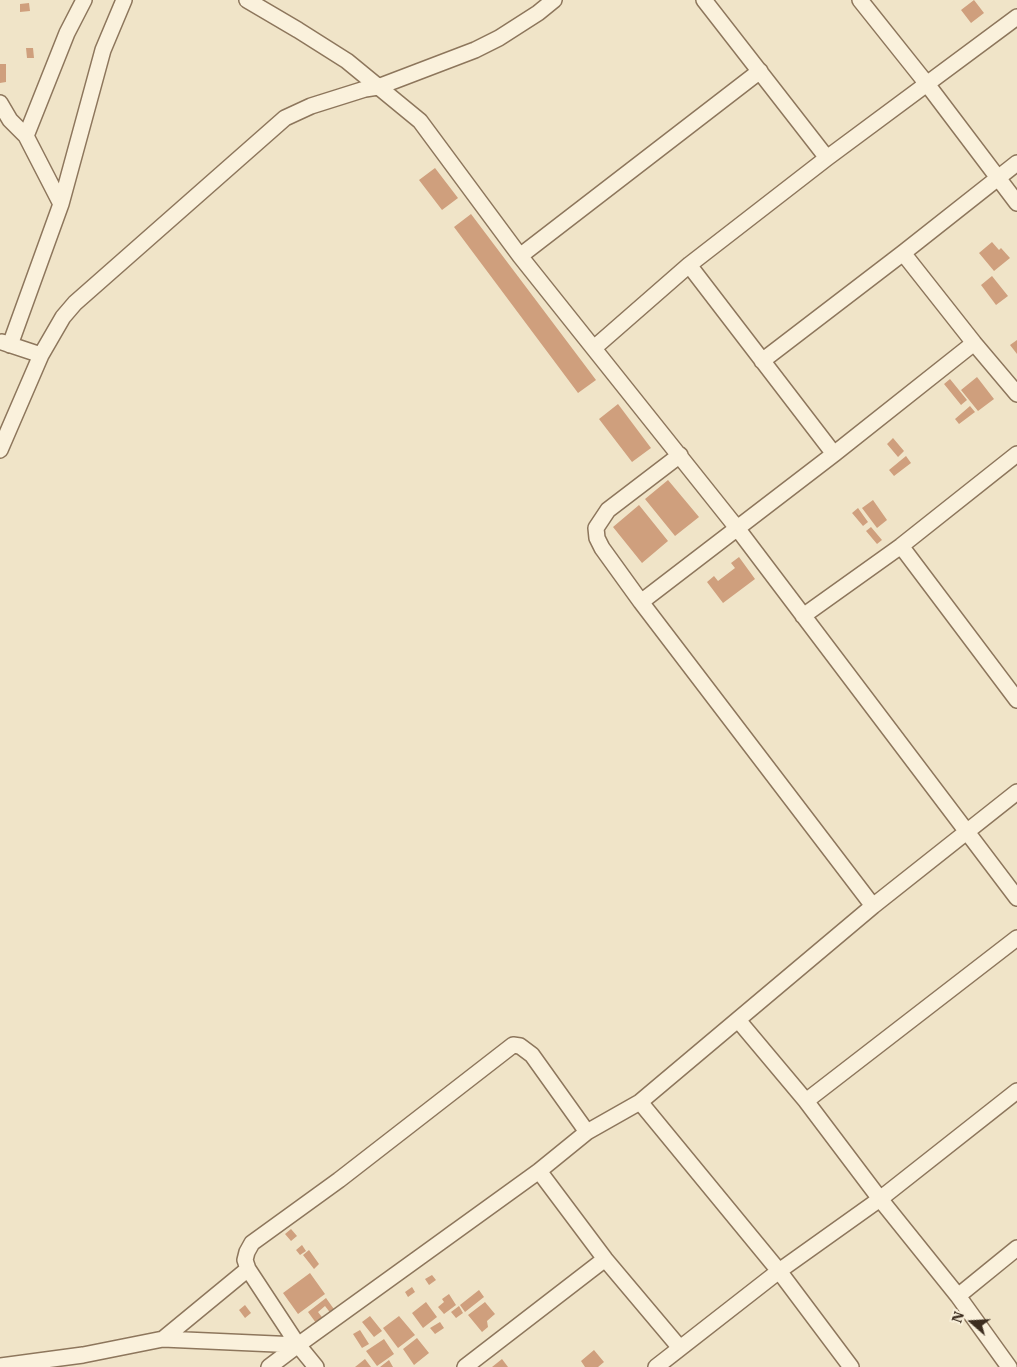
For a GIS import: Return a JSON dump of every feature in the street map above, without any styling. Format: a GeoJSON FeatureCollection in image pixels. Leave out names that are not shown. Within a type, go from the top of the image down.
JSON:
{"type":"FeatureCollection","features":[{"type":"Feature","properties":{"kind":"street"},"geometry":{"type":"LineString","coordinates":[[26,136],[67,33],[84,0]]}},
{"type":"Feature","properties":{"kind":"street"},"geometry":{"type":"LineString","coordinates":[[40,354],[5,343],[61,204],[103,50],[124,0]]}},
{"type":"Feature","properties":{"kind":"street"},"geometry":{"type":"LineString","coordinates":[[247,0],[347,61],[420,121],[520,256],[737,528],[1017,898]]}},
{"type":"Feature","properties":{"kind":"street"},"geometry":{"type":"LineString","coordinates":[[0,450],[40,354],[63,317],[87,290],[285,118],[311,106],[365,89],[378,87],[474,50],[499,38],[538,13],[554,0]]}},
{"type":"Feature","properties":{"kind":"street"},"geometry":{"type":"LineString","coordinates":[[704,0],[827,158]]}},
{"type":"Feature","properties":{"kind":"street"},"geometry":{"type":"LineString","coordinates":[[860,0],[927,84],[1017,204]]}},
{"type":"Feature","properties":{"kind":"street"},"geometry":{"type":"LineString","coordinates":[[594,348],[689,265],[827,158],[1017,17]]}},
{"type":"Feature","properties":{"kind":"street"},"geometry":{"type":"LineString","coordinates":[[520,256],[760,71]]}},
{"type":"Feature","properties":{"kind":"street"},"geometry":{"type":"LineString","coordinates":[[0,103],[5,115],[26,136],[61,204]]}},
{"type":"Feature","properties":{"kind":"street"},"geometry":{"type":"LineString","coordinates":[[762,361],[1017,163]]}},
{"type":"Feature","properties":{"kind":"street"},"geometry":{"type":"LineString","coordinates":[[903,253],[1017,394]]}},
{"type":"Feature","properties":{"kind":"street"},"geometry":{"type":"LineString","coordinates":[[689,265],[834,454]]}},
{"type":"Feature","properties":{"kind":"street"},"geometry":{"type":"LineString","coordinates":[[642,602],[974,343]]}},
{"type":"Feature","properties":{"kind":"street"},"geometry":{"type":"LineString","coordinates":[[803,616],[901,546],[1017,454]]}},
{"type":"Feature","properties":{"kind":"street"},"geometry":{"type":"LineString","coordinates":[[680,455],[608,510],[596,528],[597,538],[602,548],[642,602],[873,906]]}},
{"type":"Feature","properties":{"kind":"street"},"geometry":{"type":"LineString","coordinates":[[901,546],[1017,700]]}},
{"type":"Feature","properties":{"kind":"street"},"geometry":{"type":"LineString","coordinates":[[269,1367],[298,1344],[539,1171],[587,1132],[640,1102],[873,906],[1017,792]]}},
{"type":"Feature","properties":{"kind":"street"},"geometry":{"type":"LineString","coordinates":[[806,1100],[1017,938]]}},
{"type":"Feature","properties":{"kind":"street"},"geometry":{"type":"LineString","coordinates":[[738,1020],[806,1100],[880,1199],[958,1296],[1010,1367]]}},
{"type":"Feature","properties":{"kind":"street"},"geometry":{"type":"LineString","coordinates":[[316,1367],[298,1344],[248,1269],[245,1260],[252,1243],[339,1180],[513,1046],[520,1046],[532,1055],[587,1132]]}},
{"type":"Feature","properties":{"kind":"street"},"geometry":{"type":"LineString","coordinates":[[656,1367],[780,1271],[880,1199],[1017,1091]]}},
{"type":"Feature","properties":{"kind":"street"},"geometry":{"type":"LineString","coordinates":[[640,1102],[780,1271],[851,1367]]}},
{"type":"Feature","properties":{"kind":"street"},"geometry":{"type":"LineString","coordinates":[[539,1171],[605,1259],[680,1348]]}},
{"type":"Feature","properties":{"kind":"street"},"geometry":{"type":"LineString","coordinates":[[958,1296],[1017,1248]]}},
{"type":"Feature","properties":{"kind":"street"},"geometry":{"type":"LineString","coordinates":[[465,1367],[605,1259]]}},
{"type":"Feature","properties":{"kind":"street"},"geometry":{"type":"LineString","coordinates":[[163,1339],[248,1269]]}},
{"type":"Feature","properties":{"kind":"street"},"geometry":{"type":"LineString","coordinates":[[0,1366],[83,1354],[163,1339],[298,1344]]}},
{"type":"Feature","properties":{"kind":"building"},"geometry":{"type":"Polygon","coordinates":[[[974,0],[984,13],[971,23],[961,10],[974,0]]]}},
{"type":"Feature","properties":{"kind":"building"},"geometry":{"type":"Polygon","coordinates":[[[29,3],[30,11],[20,12],[20,4],[29,3]]]}},
{"type":"Feature","properties":{"kind":"building"},"geometry":{"type":"Polygon","coordinates":[[[26,48],[33,48],[34,58],[27,58],[26,48]]]}},
{"type":"Feature","properties":{"kind":"building"},"geometry":{"type":"Polygon","coordinates":[[[0,64],[6,64],[6,82],[0,83],[0,64]]]}},
{"type":"Feature","properties":{"kind":"building"},"geometry":{"type":"Polygon","coordinates":[[[435,168],[458,198],[442,210],[419,180],[435,168]]]}},
{"type":"Feature","properties":{"kind":"building"},"geometry":{"type":"Polygon","coordinates":[[[471,214],[596,380],[578,393],[454,227],[471,214]]]}},
{"type":"Feature","properties":{"kind":"building"},"geometry":{"type":"Polygon","coordinates":[[[992,242],[1010,258],[994,271],[979,253],[992,242]]]}},
{"type":"Feature","properties":{"kind":"building"},"geometry":{"type":"Polygon","coordinates":[[[992,276],[1008,296],[996,305],[981,285],[992,276]]]}},
{"type":"Feature","properties":{"kind":"building"},"geometry":{"type":"Polygon","coordinates":[[[1017,340],[1017,354],[1010,345],[1017,340]]]}},
{"type":"Feature","properties":{"kind":"building"},"geometry":{"type":"Polygon","coordinates":[[[977,377],[994,399],[978,411],[961,390],[977,377]]]}},
{"type":"Feature","properties":{"kind":"building"},"geometry":{"type":"Polygon","coordinates":[[[950,379],[967,400],[961,405],[944,384],[950,379]]]}},
{"type":"Feature","properties":{"kind":"building"},"geometry":{"type":"Polygon","coordinates":[[[618,404],[651,448],[632,462],[599,419],[618,404]]]}},
{"type":"Feature","properties":{"kind":"building"},"geometry":{"type":"Polygon","coordinates":[[[970,406],[975,412],[959,424],[955,419],[970,406]]]}},
{"type":"Feature","properties":{"kind":"building"},"geometry":{"type":"Polygon","coordinates":[[[893,438],[904,451],[898,457],[887,444],[893,438]]]}},
{"type":"Feature","properties":{"kind":"building"},"geometry":{"type":"Polygon","coordinates":[[[906,456],[911,463],[894,476],[889,470],[906,456]]]}},
{"type":"Feature","properties":{"kind":"building"},"geometry":{"type":"Polygon","coordinates":[[[668,480],[699,517],[675,536],[645,499],[668,480]]]}},
{"type":"Feature","properties":{"kind":"building"},"geometry":{"type":"Polygon","coordinates":[[[873,500],[887,520],[877,528],[862,508],[873,500]]]}},
{"type":"Feature","properties":{"kind":"building"},"geometry":{"type":"Polygon","coordinates":[[[639,505],[668,541],[642,563],[613,527],[639,505]]]}},
{"type":"Feature","properties":{"kind":"building"},"geometry":{"type":"Polygon","coordinates":[[[858,508],[868,522],[863,526],[852,513],[858,508]]]}},
{"type":"Feature","properties":{"kind":"building"},"geometry":{"type":"Polygon","coordinates":[[[871,527],[882,540],[877,544],[866,531],[871,527]]]}},
{"type":"Feature","properties":{"kind":"building"},"geometry":{"type":"Polygon","coordinates":[[[739,557],[755,579],[723,603],[707,582],[714,576],[718,581],[735,568],[731,563],[739,557]]]}},
{"type":"Feature","properties":{"kind":"building"},"geometry":{"type":"Polygon","coordinates":[[[291,1229],[297,1236],[291,1241],[285,1234],[291,1229]]]}},
{"type":"Feature","properties":{"kind":"building"},"geometry":{"type":"Polygon","coordinates":[[[302,1245],[306,1251],[300,1255],[296,1250],[302,1245]]]}},
{"type":"Feature","properties":{"kind":"building"},"geometry":{"type":"Polygon","coordinates":[[[309,1250],[319,1264],[314,1269],[303,1255],[309,1250]]]}},
{"type":"Feature","properties":{"kind":"building"},"geometry":{"type":"Polygon","coordinates":[[[310,1273],[325,1294],[298,1314],[283,1293],[310,1273]]]}},
{"type":"Feature","properties":{"kind":"building"},"geometry":{"type":"Polygon","coordinates":[[[432,1275],[436,1280],[429,1285],[425,1279],[432,1275]]]}},
{"type":"Feature","properties":{"kind":"building"},"geometry":{"type":"Polygon","coordinates":[[[412,1287],[415,1292],[408,1297],[405,1292],[412,1287]]]}},
{"type":"Feature","properties":{"kind":"building"},"geometry":{"type":"Polygon","coordinates":[[[479,1290],[484,1297],[465,1312],[460,1305],[479,1290]]]}},
{"type":"Feature","properties":{"kind":"building"},"geometry":{"type":"Polygon","coordinates":[[[449,1294],[456,1305],[444,1314],[438,1307],[444,1302],[442,1299],[449,1294]]]}},
{"type":"Feature","properties":{"kind":"building"},"geometry":{"type":"Polygon","coordinates":[[[326,1298],[336,1312],[332,1315],[325,1306],[318,1312],[325,1321],[319,1327],[308,1312],[326,1298]]]}},
{"type":"Feature","properties":{"kind":"building"},"geometry":{"type":"Polygon","coordinates":[[[426,1302],[437,1317],[423,1328],[412,1313],[426,1302]]]}},
{"type":"Feature","properties":{"kind":"building"},"geometry":{"type":"Polygon","coordinates":[[[485,1302],[495,1314],[487,1321],[488,1327],[482,1332],[468,1315],[485,1302]]]}},
{"type":"Feature","properties":{"kind":"building"},"geometry":{"type":"Polygon","coordinates":[[[245,1305],[251,1313],[245,1318],[239,1310],[245,1305]]]}},
{"type":"Feature","properties":{"kind":"building"},"geometry":{"type":"Polygon","coordinates":[[[459,1306],[463,1313],[456,1318],[451,1312],[459,1306]]]}},
{"type":"Feature","properties":{"kind":"building"},"geometry":{"type":"Polygon","coordinates":[[[370,1316],[382,1331],[374,1337],[362,1322],[370,1316]]]}},
{"type":"Feature","properties":{"kind":"building"},"geometry":{"type":"Polygon","coordinates":[[[399,1316],[415,1335],[398,1348],[383,1328],[399,1316]]]}},
{"type":"Feature","properties":{"kind":"building"},"geometry":{"type":"Polygon","coordinates":[[[440,1322],[444,1328],[435,1334],[430,1328],[440,1322]]]}},
{"type":"Feature","properties":{"kind":"building"},"geometry":{"type":"Polygon","coordinates":[[[360,1330],[369,1344],[362,1348],[353,1334],[360,1330]]]}},
{"type":"Feature","properties":{"kind":"building"},"geometry":{"type":"Polygon","coordinates":[[[417,1338],[429,1353],[414,1365],[403,1349],[417,1338]]]}},
{"type":"Feature","properties":{"kind":"building"},"geometry":{"type":"Polygon","coordinates":[[[384,1339],[394,1354],[377,1366],[366,1351],[384,1339]]]}},
{"type":"Feature","properties":{"kind":"building"},"geometry":{"type":"Polygon","coordinates":[[[594,1350],[604,1362],[598,1367],[585,1367],[581,1361],[594,1350]]]}},
{"type":"Feature","properties":{"kind":"building"},"geometry":{"type":"Polygon","coordinates":[[[365,1359],[371,1367],[355,1367],[365,1359]]]}},
{"type":"Feature","properties":{"kind":"building"},"geometry":{"type":"Polygon","coordinates":[[[502,1359],[508,1367],[492,1367],[502,1359]]]}},
{"type":"Feature","properties":{"kind":"building"},"geometry":{"type":"Polygon","coordinates":[[[389,1360],[393,1367],[380,1367],[389,1360]]]}}]}
